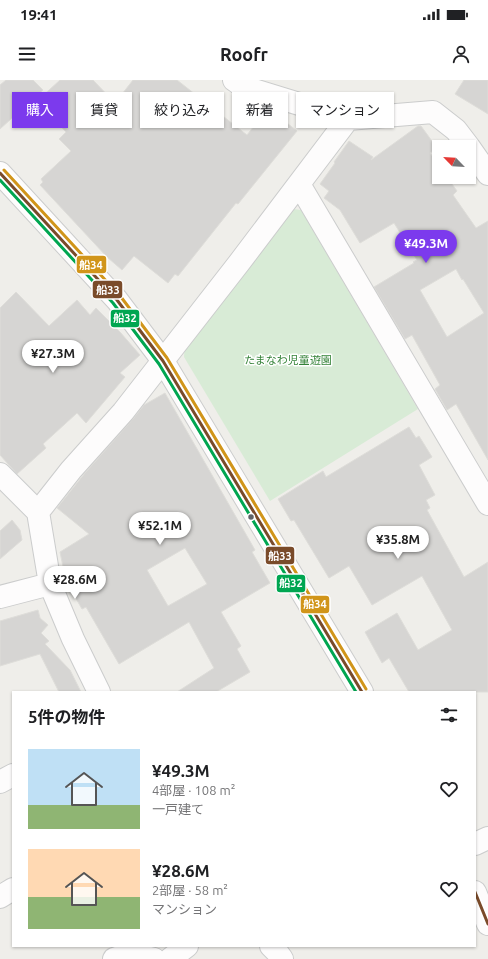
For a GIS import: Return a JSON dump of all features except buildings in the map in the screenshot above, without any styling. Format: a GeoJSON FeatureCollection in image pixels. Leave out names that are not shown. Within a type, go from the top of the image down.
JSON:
{"type":"FeatureCollection","features":[{"type":"Feature","properties":{"kind":"street"},"geometry":{"type":"LineString","coordinates":[[234,80],[244,87],[296,103]]}},
{"type":"Feature","properties":{"kind":"street"},"geometry":{"type":"LineString","coordinates":[[394,115],[433,112],[456,130],[464,140]]}},
{"type":"Feature","properties":{"kind":"street"},"geometry":{"type":"LineString","coordinates":[[38,512],[70,470],[122,412],[341,128]]}},
{"type":"Feature","properties":{"kind":"street"},"geometry":{"type":"LineString","coordinates":[[476,157],[488,174]]}},
{"type":"Feature","properties":{"kind":"street"},"geometry":{"type":"LineString","coordinates":[[0,173],[117,300],[162,360],[361,691]]}},
{"type":"Feature","properties":{"kind":"street"},"geometry":{"type":"LineString","coordinates":[[299,184],[488,504]]}},
{"type":"Feature","properties":{"kind":"street"},"geometry":{"type":"LineString","coordinates":[[0,474],[38,512],[50,584],[73,639],[99,691]]}},
{"type":"Feature","properties":{"kind":"street"},"geometry":{"type":"LineString","coordinates":[[0,597],[50,584]]}},
{"type":"Feature","properties":{"kind":"street"},"geometry":{"type":"LineString","coordinates":[[0,782],[12,776]]}},
{"type":"Feature","properties":{"kind":"street"},"geometry":{"type":"LineString","coordinates":[[476,844],[488,838]]}},
{"type":"Feature","properties":{"kind":"street"},"geometry":{"type":"LineString","coordinates":[[0,897],[12,890]]}},
{"type":"Feature","properties":{"kind":"street"},"geometry":{"type":"LineString","coordinates":[[476,894],[488,924]]}},
{"type":"Feature","properties":{"kind":"street"},"geometry":{"type":"LineString","coordinates":[[170,959],[187,947]]}},
{"type":"Feature","properties":{"kind":"street"},"geometry":{"type":"LineString","coordinates":[[114,959],[121,956],[138,955],[154,959]]}},
{"type":"Feature","properties":{"kind":"green space","name":"たまなわ児童遊園"},"geometry":{"type":"Polygon","coordinates":[[[293,209],[301,210],[418,409],[270,501],[184,357],[185,343],[293,209]]]}},
{"type":"Feature","properties":{"kind":"transit line","name":"船34"},"geometry":{"type":"LineString","coordinates":[[4,170],[121,297],[167,358],[366,689]]}},
{"type":"Feature","properties":{"kind":"transit line","name":"船33"},"geometry":{"type":"LineString","coordinates":[[0,173],[117,300],[163,361],[361,691]]}},
{"type":"Feature","properties":{"kind":"transit line","name":"船32"},"geometry":{"type":"LineString","coordinates":[[0,180],[113,303],[159,364],[355,691]]}},
{"type":"Feature","properties":{"kind":"transit line","name":"船33"},"geometry":{"type":"LineString","coordinates":[[476,894],[488,924]]}}]}
